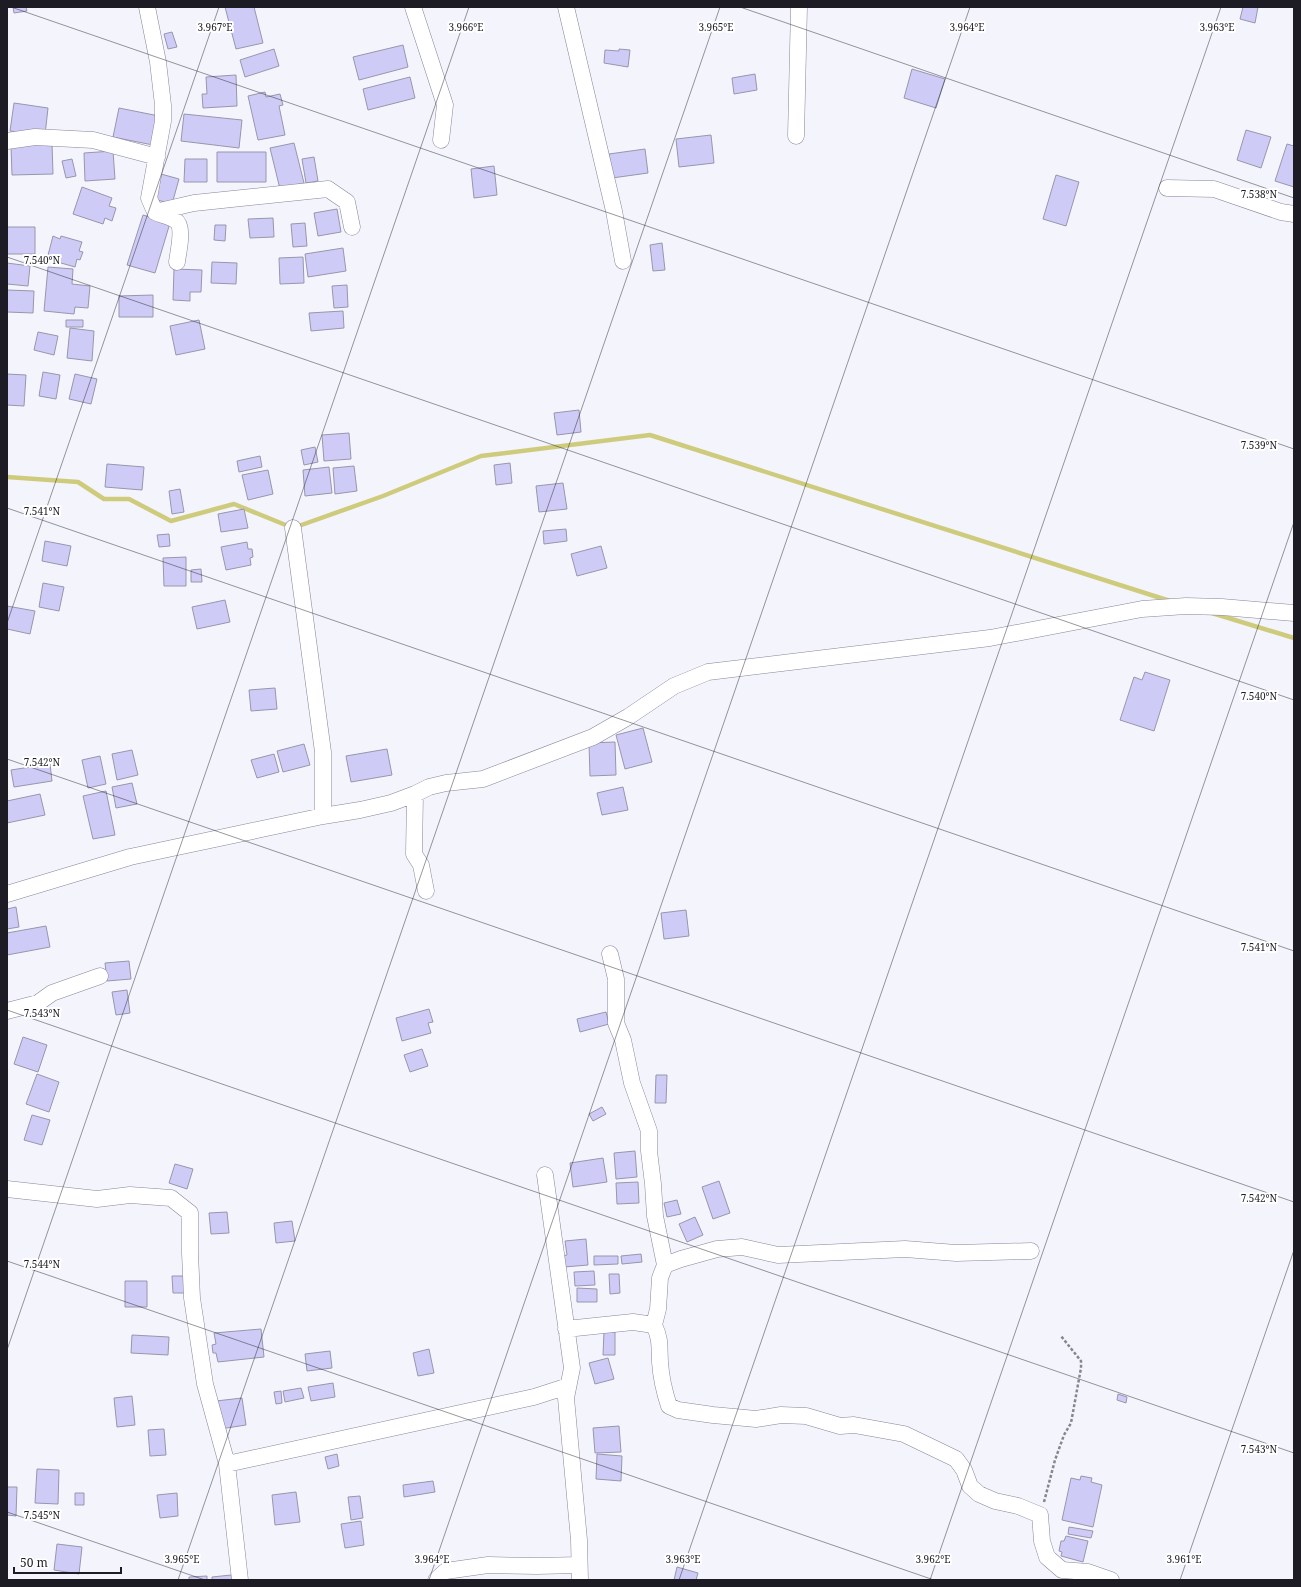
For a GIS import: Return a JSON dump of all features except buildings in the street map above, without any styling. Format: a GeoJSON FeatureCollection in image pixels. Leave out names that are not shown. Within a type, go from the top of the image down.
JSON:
{"type":"FeatureCollection","features":[{"type":"Feature","properties":{"kind":"street"},"geometry":{"type":"LineString","coordinates":[[147,7],[158,62],[163,105],[163,121],[149,198],[155,212],[175,220],[180,224],[181,230],[177,262]]}},
{"type":"Feature","properties":{"kind":"street"},"geometry":{"type":"LineString","coordinates":[[413,7],[445,105],[441,140]]}},
{"type":"Feature","properties":{"kind":"street"},"geometry":{"type":"LineString","coordinates":[[566,7],[614,211],[622,261]]}},
{"type":"Feature","properties":{"kind":"street"},"geometry":{"type":"LineString","coordinates":[[796,136],[799,7]]}},
{"type":"Feature","properties":{"kind":"street"},"geometry":{"type":"LineString","coordinates":[[7,141],[35,137],[93,140],[157,157]]}},
{"type":"Feature","properties":{"kind":"street"},"geometry":{"type":"LineString","coordinates":[[1167,188],[1214,189],[1281,212],[1294,214]]}},
{"type":"Feature","properties":{"kind":"street"},"geometry":{"type":"LineString","coordinates":[[155,212],[194,203],[328,189],[347,202],[352,227]]}},
{"type":"Feature","properties":{"kind":"street"},"geometry":{"type":"LineString","coordinates":[[293,528],[323,752],[323,816]]}},
{"type":"Feature","properties":{"kind":"street"},"geometry":{"type":"LineString","coordinates":[[7,894],[130,857],[323,816],[360,810],[391,803],[429,787],[483,778],[593,737],[628,717],[674,686],[708,672],[990,638],[1142,609],[1186,606],[1222,607],[1294,613]]}},
{"type":"Feature","properties":{"kind":"street"},"geometry":{"type":"LineString","coordinates":[[415,794],[414,854],[421,865],[426,892]]}},
{"type":"Feature","properties":{"kind":"street"},"geometry":{"type":"LineString","coordinates":[[610,954],[616,979],[616,1023],[623,1040],[632,1084],[649,1131],[649,1151],[655,1216],[665,1265],[660,1278],[658,1309],[654,1325],[659,1336],[660,1362],[664,1392],[668,1406],[678,1410],[756,1419],[781,1415],[806,1416],[840,1426],[854,1425],[904,1434],[956,1459],[964,1470],[970,1486],[979,1494],[996,1501],[1018,1506],[1040,1515],[1042,1541],[1047,1557],[1062,1570],[1088,1572],[1111,1580]]}},
{"type":"Feature","properties":{"kind":"street"},"geometry":{"type":"LineString","coordinates":[[7,1011],[38,1003],[52,993],[100,976]]}},
{"type":"Feature","properties":{"kind":"street"},"geometry":{"type":"LineString","coordinates":[[436,1580],[446,1571],[488,1565],[537,1566],[580,1572],[572,1448],[566,1398],[572,1368],[545,1175]]}},
{"type":"Feature","properties":{"kind":"street"},"geometry":{"type":"LineString","coordinates":[[7,1189],[97,1199],[130,1195],[171,1198],[190,1213],[192,1298],[205,1384],[227,1464],[240,1580]]}},
{"type":"Feature","properties":{"kind":"street"},"geometry":{"type":"LineString","coordinates":[[665,1265],[717,1249],[742,1247],[778,1255],[905,1249],[956,1253],[1031,1251]]}},
{"type":"Feature","properties":{"kind":"street"},"geometry":{"type":"LineString","coordinates":[[566,1329],[633,1322],[654,1325]]}},
{"type":"Feature","properties":{"kind":"street"},"geometry":{"type":"LineString","coordinates":[[227,1464],[534,1397],[568,1386]]}},
{"type":"Feature","properties":{"kind":"path"},"geometry":{"type":"LineString","coordinates":[[1040,1515],[1048,1491],[1055,1460],[1070,1422],[1079,1383],[1081,1361],[1062,1336]]}},
{"type":"Feature","properties":{"kind":"waterway"},"geometry":{"type":"LineString","coordinates":[[7,477],[78,482],[104,499],[129,499],[171,521],[234,504],[293,528],[383,496],[481,456],[650,435],[1170,601]]}},
{"type":"Feature","properties":{"kind":"waterway"},"geometry":{"type":"LineString","coordinates":[[1212,613],[1294,638]]}}]}
